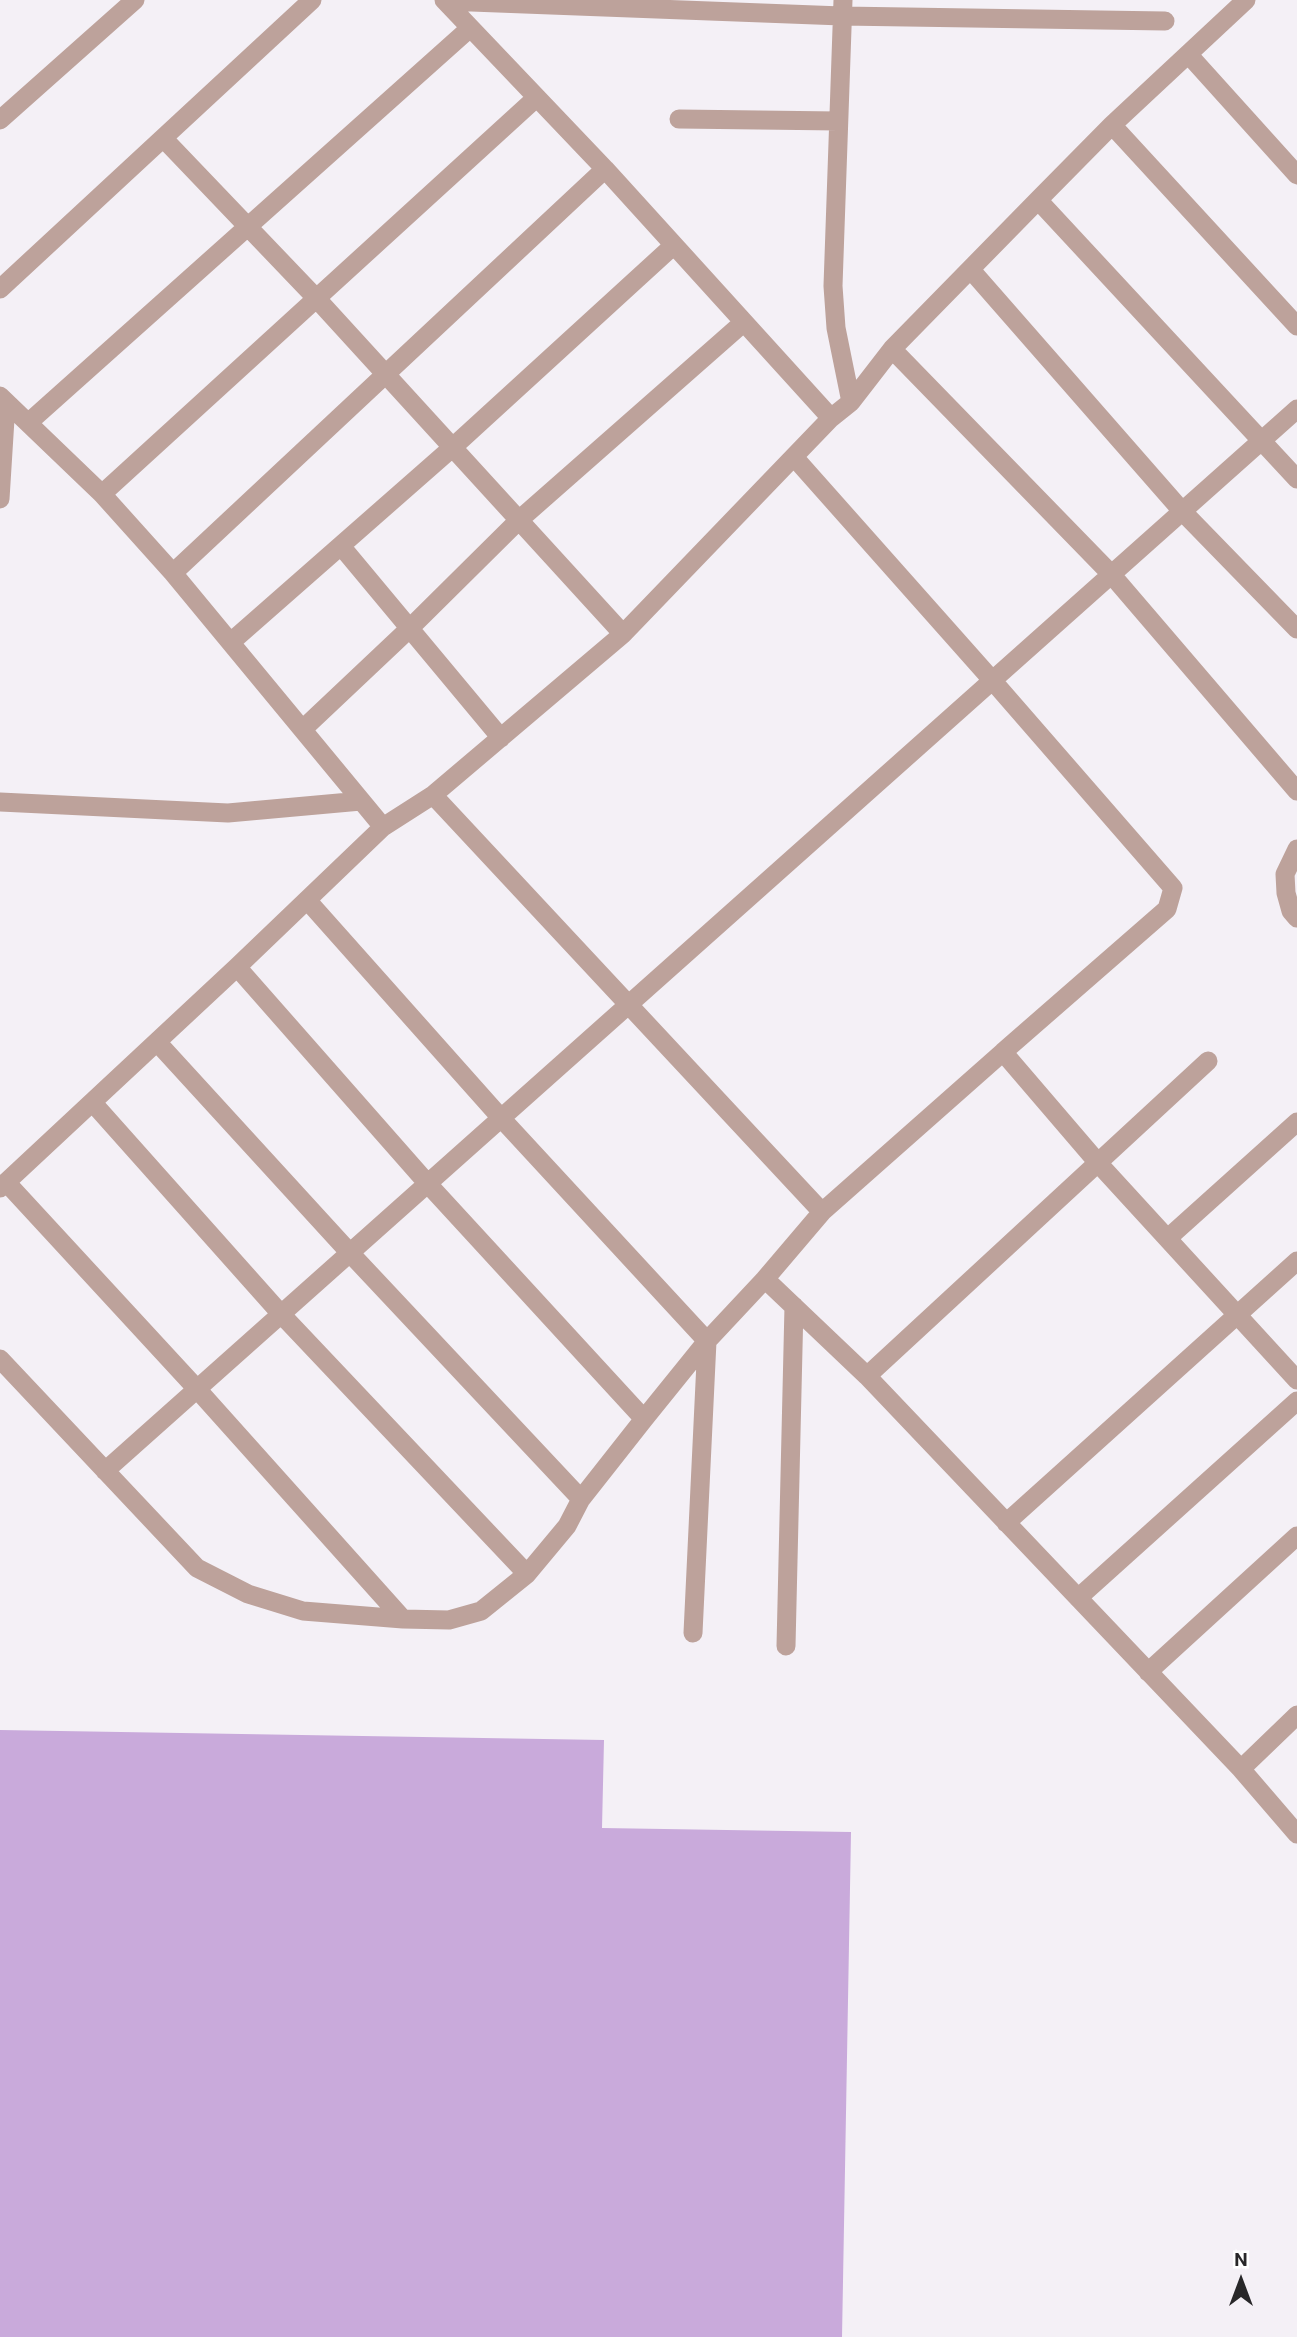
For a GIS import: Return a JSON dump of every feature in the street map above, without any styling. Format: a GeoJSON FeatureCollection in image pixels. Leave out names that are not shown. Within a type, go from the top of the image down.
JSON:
{"type":"FeatureCollection","features":[{"type":"Feature","properties":{"kind":"street"},"geometry":{"type":"LineString","coordinates":[[0,120],[135,0]]}},
{"type":"Feature","properties":{"kind":"street"},"geometry":{"type":"LineString","coordinates":[[0,289],[312,0]]}},
{"type":"Feature","properties":{"kind":"street"},"geometry":{"type":"LineString","coordinates":[[403,1619],[197,1390],[3,1185],[158,1042],[383,827],[433,795],[623,634],[831,418],[851,402],[892,349],[1038,200],[1112,125],[1246,0]]}},
{"type":"Feature","properties":{"kind":"street"},"geometry":{"type":"LineString","coordinates":[[444,1],[843,8],[1165,21]]}},
{"type":"Feature","properties":{"kind":"street"},"geometry":{"type":"LineString","coordinates":[[444,1],[606,169],[831,418]]}},
{"type":"Feature","properties":{"kind":"street"},"geometry":{"type":"LineString","coordinates":[[843,8],[833,286],[836,328],[851,402]]}},
{"type":"Feature","properties":{"kind":"street"},"geometry":{"type":"LineString","coordinates":[[28,423],[469,29]]}},
{"type":"Feature","properties":{"kind":"street"},"geometry":{"type":"LineString","coordinates":[[1188,54],[1297,175]]}},
{"type":"Feature","properties":{"kind":"street"},"geometry":{"type":"LineString","coordinates":[[102,494],[536,98]]}},
{"type":"Feature","properties":{"kind":"street"},"geometry":{"type":"LineString","coordinates":[[679,119],[838,121]]}},
{"type":"Feature","properties":{"kind":"street"},"geometry":{"type":"LineString","coordinates":[[1112,125],[1297,326]]}},
{"type":"Feature","properties":{"kind":"street"},"geometry":{"type":"LineString","coordinates":[[164,139],[317,299],[623,634]]}},
{"type":"Feature","properties":{"kind":"street"},"geometry":{"type":"LineString","coordinates":[[173,573],[606,169]]}},
{"type":"Feature","properties":{"kind":"street"},"geometry":{"type":"LineString","coordinates":[[1038,200],[1263,439],[1297,479]]}},
{"type":"Feature","properties":{"kind":"street"},"geometry":{"type":"LineString","coordinates":[[231,642],[453,447],[674,245]]}},
{"type":"Feature","properties":{"kind":"street"},"geometry":{"type":"LineString","coordinates":[[971,270],[1182,511],[1297,629]]}},
{"type":"Feature","properties":{"kind":"street"},"geometry":{"type":"LineString","coordinates":[[303,729],[519,520],[744,321]]}},
{"type":"Feature","properties":{"kind":"street"},"geometry":{"type":"LineString","coordinates":[[892,349],[1111,574],[1297,791]]}},
{"type":"Feature","properties":{"kind":"street"},"geometry":{"type":"LineString","coordinates":[[3,399],[102,494],[173,573],[383,827]]}},
{"type":"Feature","properties":{"kind":"street"},"geometry":{"type":"LineString","coordinates":[[0,499],[3,399]]}},
{"type":"Feature","properties":{"kind":"street"},"geometry":{"type":"LineString","coordinates":[[105,1471],[1297,410]]}},
{"type":"Feature","properties":{"kind":"street"},"geometry":{"type":"LineString","coordinates":[[0,1359],[197,1568],[248,1594],[303,1611],[449,1620],[481,1611],[527,1574],[567,1526],[580,1499],[644,1419],[708,1341],[822,1212],[1167,909],[1173,888],[794,457]]}},
{"type":"Feature","properties":{"kind":"street"},"geometry":{"type":"LineString","coordinates":[[341,546],[500,738]]}},
{"type":"Feature","properties":{"kind":"street"},"geometry":{"type":"LineString","coordinates":[[433,795],[822,1212]]}},
{"type":"Feature","properties":{"kind":"street"},"geometry":{"type":"LineString","coordinates":[[0,802],[228,813],[361,801]]}},
{"type":"Feature","properties":{"kind":"street"},"geometry":{"type":"LineString","coordinates":[[1297,849],[1289,902],[1291,911],[1297,918]]}},
{"type":"Feature","properties":{"kind":"street"},"geometry":{"type":"LineString","coordinates":[[307,900],[501,1118],[708,1341],[693,1633]]}},
{"type":"Feature","properties":{"kind":"street"},"geometry":{"type":"LineString","coordinates":[[237,967],[428,1184],[644,1419]]}},
{"type":"Feature","properties":{"kind":"street"},"geometry":{"type":"LineString","coordinates":[[158,1042],[580,1499]]}},
{"type":"Feature","properties":{"kind":"street"},"geometry":{"type":"LineString","coordinates":[[1003,1052],[1099,1164],[1297,1380]]}},
{"type":"Feature","properties":{"kind":"street"},"geometry":{"type":"LineString","coordinates":[[867,1376],[1208,1061]]}},
{"type":"Feature","properties":{"kind":"street"},"geometry":{"type":"LineString","coordinates":[[93,1103],[281,1314],[527,1574]]}},
{"type":"Feature","properties":{"kind":"street"},"geometry":{"type":"LineString","coordinates":[[1168,1238],[1297,1122]]}},
{"type":"Feature","properties":{"kind":"street"},"geometry":{"type":"LineString","coordinates":[[1006,1523],[1297,1261]]}},
{"type":"Feature","properties":{"kind":"street"},"geometry":{"type":"LineString","coordinates":[[765,1279],[867,1376],[1241,1769],[1297,1834]]}},
{"type":"Feature","properties":{"kind":"street"},"geometry":{"type":"LineString","coordinates":[[786,1646],[794,1307]]}},
{"type":"Feature","properties":{"kind":"street"},"geometry":{"type":"LineString","coordinates":[[1078,1598],[1297,1401]]}},
{"type":"Feature","properties":{"kind":"street"},"geometry":{"type":"LineString","coordinates":[[1149,1672],[1297,1536]]}},
{"type":"Feature","properties":{"kind":"street"},"geometry":{"type":"LineString","coordinates":[[1241,1769],[1297,1715]]}},
{"type":"Feature","properties":{"kind":"building"},"geometry":{"type":"Polygon","coordinates":[[[0,1730],[604,1740],[602,1828],[851,1832],[842,2337],[0,2337],[0,1730]]]}}]}
